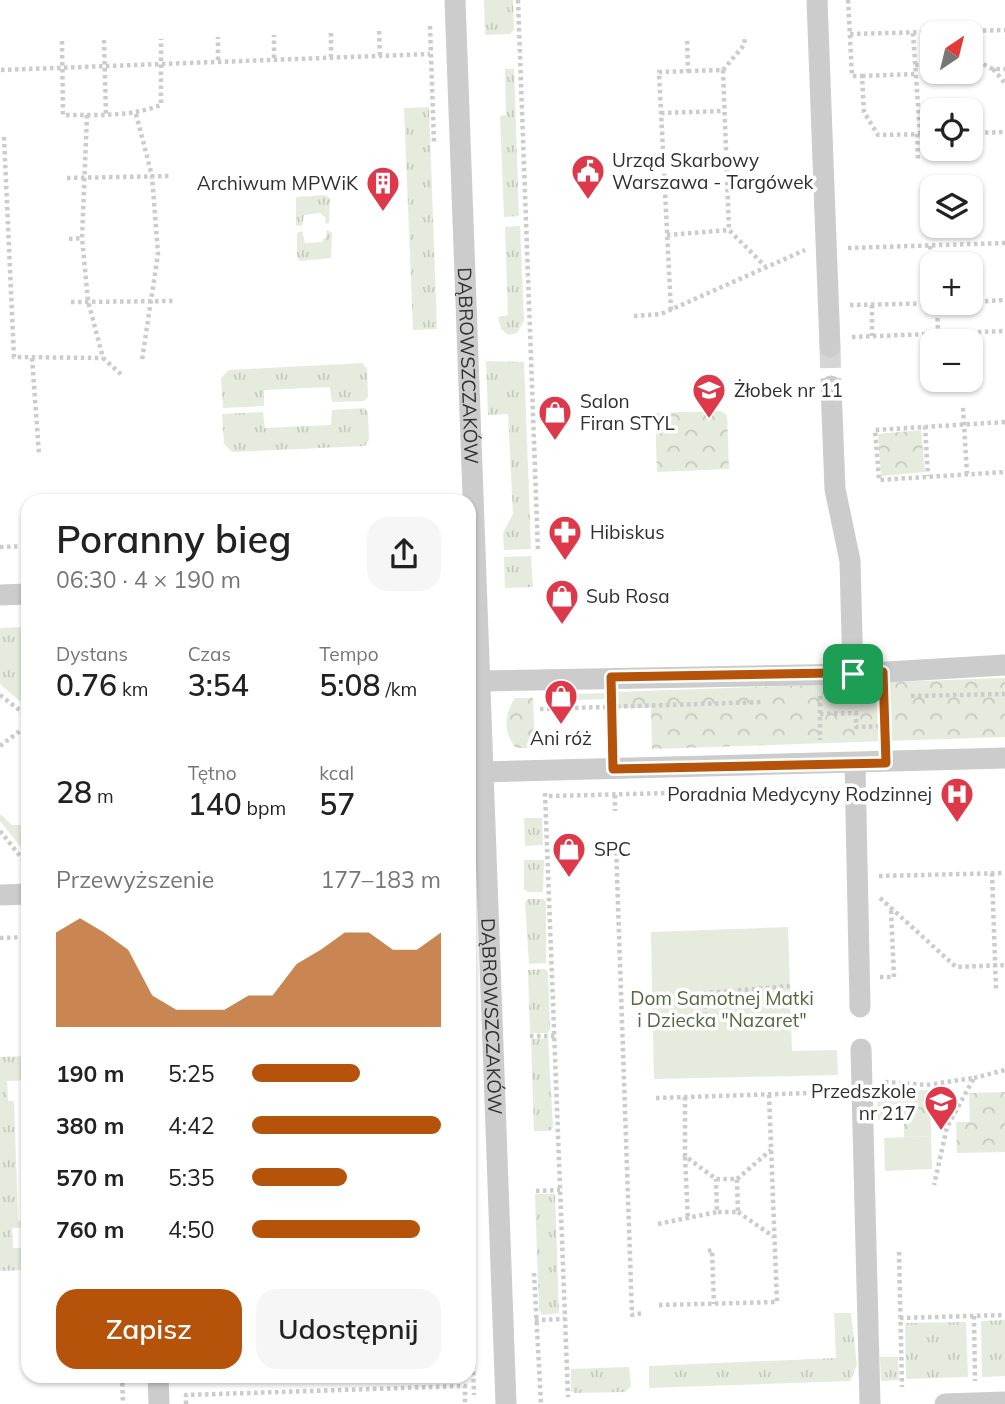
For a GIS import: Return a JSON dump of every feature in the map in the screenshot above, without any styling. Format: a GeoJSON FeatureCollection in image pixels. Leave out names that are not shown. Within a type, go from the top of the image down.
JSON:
{"type":"FeatureCollection","features":[{"type":"Feature","properties":{"kind":"street","name":"DĄBROWSZCZAKÓW"},"geometry":{"type":"LineString","coordinates":[[455,0],[471,494]]}},
{"type":"Feature","properties":{"kind":"street"},"geometry":{"type":"LineString","coordinates":[[817,0],[830,343]]}},
{"type":"Feature","properties":{"kind":"street"},"geometry":{"type":"LineString","coordinates":[[831,386],[835,489],[850,561],[853,674]]}},
{"type":"Feature","properties":{"kind":"street"},"geometry":{"type":"LineString","coordinates":[[0,595],[21,594]]}},
{"type":"Feature","properties":{"kind":"street","name":"DĄBROWSZCZAKÓW"},"geometry":{"type":"LineString","coordinates":[[476,608],[482,681],[484,772],[478,878],[506,1404]]}},
{"type":"Feature","properties":{"kind":"street"},"geometry":{"type":"LineString","coordinates":[[482,681],[853,674],[1005,665]]}},
{"type":"Feature","properties":{"kind":"street"},"geometry":{"type":"LineString","coordinates":[[484,772],[1005,758]]}},
{"type":"Feature","properties":{"kind":"street"},"geometry":{"type":"LineString","coordinates":[[855,764],[860,1007]]}},
{"type":"Feature","properties":{"kind":"street"},"geometry":{"type":"LineString","coordinates":[[0,895],[21,894]]}},
{"type":"Feature","properties":{"kind":"street"},"geometry":{"type":"LineString","coordinates":[[861,1049],[869,1086],[870,1404]]}},
{"type":"Feature","properties":{"kind":"street"},"geometry":{"type":"LineString","coordinates":[[158,1383],[159,1404]]}},
{"type":"Feature","properties":{"kind":"street"},"geometry":{"type":"LineString","coordinates":[[945,1404],[1005,1402]]}},
{"type":"Feature","properties":{"kind":"path"},"geometry":{"type":"LineString","coordinates":[[518,0],[538,552]]}},
{"type":"Feature","properties":{"kind":"path"},"geometry":{"type":"LineString","coordinates":[[848,0],[852,76],[915,74]]}},
{"type":"Feature","properties":{"kind":"path"},"geometry":{"type":"LineString","coordinates":[[984,31],[1005,30]]}},
{"type":"Feature","properties":{"kind":"path"},"geometry":{"type":"LineString","coordinates":[[379,31],[380,55]]}},
{"type":"Feature","properties":{"kind":"path"},"geometry":{"type":"LineString","coordinates":[[331,33],[331,57]]}},
{"type":"Feature","properties":{"kind":"path"},"geometry":{"type":"LineString","coordinates":[[913,33],[918,162]]}},
{"type":"Feature","properties":{"kind":"path"},"geometry":{"type":"LineString","coordinates":[[850,34],[920,33]]}},
{"type":"Feature","properties":{"kind":"path"},"geometry":{"type":"LineString","coordinates":[[274,35],[274,58]]}},
{"type":"Feature","properties":{"kind":"path"},"geometry":{"type":"LineString","coordinates":[[745,36],[744,45],[723,70],[729,230],[765,266]]}},
{"type":"Feature","properties":{"kind":"path"},"geometry":{"type":"LineString","coordinates":[[218,37],[218,60]]}},
{"type":"Feature","properties":{"kind":"path"},"geometry":{"type":"LineString","coordinates":[[687,38],[688,71]]}},
{"type":"Feature","properties":{"kind":"path"},"geometry":{"type":"LineString","coordinates":[[62,41],[63,115],[106,116],[136,114],[162,105],[161,39]]}},
{"type":"Feature","properties":{"kind":"path"},"geometry":{"type":"LineString","coordinates":[[104,40],[106,116]]}},
{"type":"Feature","properties":{"kind":"path"},"geometry":{"type":"LineString","coordinates":[[1,70],[430,54]]}},
{"type":"Feature","properties":{"kind":"path"},"geometry":{"type":"LineString","coordinates":[[984,64],[993,69],[1005,83]]}},
{"type":"Feature","properties":{"kind":"path"},"geometry":{"type":"LineString","coordinates":[[915,65],[920,65]]}},
{"type":"Feature","properties":{"kind":"path"},"geometry":{"type":"LineString","coordinates":[[993,69],[1005,69]]}},
{"type":"Feature","properties":{"kind":"path"},"geometry":{"type":"LineString","coordinates":[[671,310],[659,72],[723,70]]}},
{"type":"Feature","properties":{"kind":"path"},"geometry":{"type":"LineString","coordinates":[[862,76],[864,112],[878,135],[918,134]]}},
{"type":"Feature","properties":{"kind":"path"},"geometry":{"type":"LineString","coordinates":[[661,113],[724,111]]}},
{"type":"Feature","properties":{"kind":"path"},"geometry":{"type":"LineString","coordinates":[[136,114],[152,176],[158,254],[142,360]]}},
{"type":"Feature","properties":{"kind":"path"},"geometry":{"type":"LineString","coordinates":[[87,115],[82,238],[88,301],[103,358],[123,376]]}},
{"type":"Feature","properties":{"kind":"path"},"geometry":{"type":"LineString","coordinates":[[983,133],[1005,132]]}},
{"type":"Feature","properties":{"kind":"path"},"geometry":{"type":"LineString","coordinates":[[4,137],[14,357],[103,358]]}},
{"type":"Feature","properties":{"kind":"path"},"geometry":{"type":"LineString","coordinates":[[67,178],[169,176]]}},
{"type":"Feature","properties":{"kind":"path"},"geometry":{"type":"LineString","coordinates":[[667,236],[729,230]]}},
{"type":"Feature","properties":{"kind":"path"},"geometry":{"type":"LineString","coordinates":[[69,239],[82,238]]}},
{"type":"Feature","properties":{"kind":"path"},"geometry":{"type":"LineString","coordinates":[[634,316],[661,314],[799,250],[1005,243]]}},
{"type":"Feature","properties":{"kind":"path"},"geometry":{"type":"LineString","coordinates":[[930,246],[930,252]]}},
{"type":"Feature","properties":{"kind":"path"},"geometry":{"type":"LineString","coordinates":[[983,301],[1005,300]]}},
{"type":"Feature","properties":{"kind":"path"},"geometry":{"type":"LineString","coordinates":[[71,302],[174,301]]}},
{"type":"Feature","properties":{"kind":"path"},"geometry":{"type":"LineString","coordinates":[[829,305],[920,304]]}},
{"type":"Feature","properties":{"kind":"path"},"geometry":{"type":"LineString","coordinates":[[872,305],[872,336]]}},
{"type":"Feature","properties":{"kind":"path"},"geometry":{"type":"LineString","coordinates":[[983,332],[1005,331]]}},
{"type":"Feature","properties":{"kind":"path"},"geometry":{"type":"LineString","coordinates":[[830,343],[872,336],[920,334]]}},
{"type":"Feature","properties":{"kind":"path"},"geometry":{"type":"LineString","coordinates":[[32,358],[39,454]]}},
{"type":"Feature","properties":{"kind":"path"},"geometry":{"type":"LineString","coordinates":[[963,408],[967,474]]}},
{"type":"Feature","properties":{"kind":"path"},"geometry":{"type":"LineString","coordinates":[[1005,422],[875,430],[879,480],[1005,472]]}},
{"type":"Feature","properties":{"kind":"path"},"geometry":{"type":"LineString","coordinates":[[925,426],[928,476]]}},
{"type":"Feature","properties":{"kind":"path"},"geometry":{"type":"LineString","coordinates":[[0,547],[21,546]]}},
{"type":"Feature","properties":{"kind":"path"},"geometry":{"type":"LineString","coordinates":[[883,672],[886,763]]}},
{"type":"Feature","properties":{"kind":"path"},"geometry":{"type":"LineString","coordinates":[[819,674],[820,765]]}},
{"type":"Feature","properties":{"kind":"path"},"geometry":{"type":"LineString","coordinates":[[611,677],[613,769]]}},
{"type":"Feature","properties":{"kind":"path"},"geometry":{"type":"LineString","coordinates":[[0,695],[21,711]]}},
{"type":"Feature","properties":{"kind":"path"},"geometry":{"type":"LineString","coordinates":[[820,714],[856,713],[856,727],[885,726]]}},
{"type":"Feature","properties":{"kind":"path"},"geometry":{"type":"LineString","coordinates":[[0,746],[21,730]]}},
{"type":"Feature","properties":{"kind":"path"},"geometry":{"type":"LineString","coordinates":[[953,812],[954,787]]}},
{"type":"Feature","properties":{"kind":"path"},"geometry":{"type":"LineString","coordinates":[[543,789],[546,796],[568,1397]]}},
{"type":"Feature","properties":{"kind":"path"},"geometry":{"type":"LineString","coordinates":[[546,796],[856,789]]}},
{"type":"Feature","properties":{"kind":"path"},"geometry":{"type":"LineString","coordinates":[[615,795],[615,811]]}},
{"type":"Feature","properties":{"kind":"path"},"geometry":{"type":"LineString","coordinates":[[0,831],[21,857]]}},
{"type":"Feature","properties":{"kind":"path"},"geometry":{"type":"LineString","coordinates":[[617,845],[632,1315],[643,1313]]}},
{"type":"Feature","properties":{"kind":"path"},"geometry":{"type":"LineString","coordinates":[[992,873],[996,989]]}},
{"type":"Feature","properties":{"kind":"path"},"geometry":{"type":"LineString","coordinates":[[858,877],[1005,873]]}},
{"type":"Feature","properties":{"kind":"path"},"geometry":{"type":"LineString","coordinates":[[880,876],[880,899],[956,967],[1005,965]]}},
{"type":"Feature","properties":{"kind":"path"},"geometry":{"type":"LineString","coordinates":[[891,908],[894,976]]}},
{"type":"Feature","properties":{"kind":"path"},"geometry":{"type":"LineString","coordinates":[[0,938],[21,937]]}},
{"type":"Feature","properties":{"kind":"path"},"geometry":{"type":"LineString","coordinates":[[705,1016],[705,993],[790,986]]}},
{"type":"Feature","properties":{"kind":"path"},"geometry":{"type":"LineString","coordinates":[[530,1036],[555,1035]]}},
{"type":"Feature","properties":{"kind":"path"},"geometry":{"type":"LineString","coordinates":[[656,1098],[926,1085],[1005,1070]]}},
{"type":"Feature","properties":{"kind":"path"},"geometry":{"type":"LineString","coordinates":[[934,1185],[947,1127],[974,1078]]}},
{"type":"Feature","properties":{"kind":"path"},"geometry":{"type":"LineString","coordinates":[[659,1305],[777,1302],[769,1094]]}},
{"type":"Feature","properties":{"kind":"path"},"geometry":{"type":"LineString","coordinates":[[685,1097],[688,1220]]}},
{"type":"Feature","properties":{"kind":"path"},"geometry":{"type":"LineString","coordinates":[[685,1156],[716,1179],[737,1179],[771,1150]]}},
{"type":"Feature","properties":{"kind":"path"},"geometry":{"type":"LineString","coordinates":[[716,1179],[717,1212]]}},
{"type":"Feature","properties":{"kind":"path"},"geometry":{"type":"LineString","coordinates":[[737,1179],[738,1212]]}},
{"type":"Feature","properties":{"kind":"path"},"geometry":{"type":"LineString","coordinates":[[536,1191],[560,1190]]}},
{"type":"Feature","properties":{"kind":"path"},"geometry":{"type":"LineString","coordinates":[[659,1224],[717,1212],[738,1212],[774,1237]]}},
{"type":"Feature","properties":{"kind":"path"},"geometry":{"type":"LineString","coordinates":[[708,1251],[712,1251],[714,1304]]}},
{"type":"Feature","properties":{"kind":"path"},"geometry":{"type":"LineString","coordinates":[[899,1252],[902,1387]]}},
{"type":"Feature","properties":{"kind":"path"},"geometry":{"type":"LineString","coordinates":[[534,1273],[541,1404]]}},
{"type":"Feature","properties":{"kind":"path"},"geometry":{"type":"LineString","coordinates":[[900,1318],[1005,1315]]}},
{"type":"Feature","properties":{"kind":"path"},"geometry":{"type":"LineString","coordinates":[[974,1316],[975,1384]]}},
{"type":"Feature","properties":{"kind":"path"},"geometry":{"type":"LineString","coordinates":[[535,1320],[565,1320]]}},
{"type":"Feature","properties":{"kind":"path"},"geometry":{"type":"LineString","coordinates":[[122,1383],[123,1404]]}},
{"type":"Feature","properties":{"kind":"path"},"geometry":{"type":"LineString","coordinates":[[474,1383],[474,1395]]}},
{"type":"Feature","properties":{"kind":"path"},"geometry":{"type":"LineString","coordinates":[[186,1404],[186,1395],[465,1386],[466,1404]]}},
{"type":"Feature","properties":{"kind":"green space"},"geometry":{"type":"Polygon","coordinates":[[[484,0],[513,0],[514,30],[510,34],[485,35],[484,0]]]}},
{"type":"Feature","properties":{"kind":"green space"},"geometry":{"type":"Polygon","coordinates":[[[505,69],[514,69],[519,216],[504,217],[500,116],[506,115],[505,69]]]}},
{"type":"Feature","properties":{"kind":"green space"},"geometry":{"type":"Polygon","coordinates":[[[429,107],[437,329],[413,330],[404,108],[429,107]]]}},
{"type":"Feature","properties":{"kind":"green space"},"geometry":{"type":"Polygon","coordinates":[[[325,195],[330,198],[329,223],[326,224],[325,217],[320,213],[304,215],[302,226],[296,225],[296,197],[325,195]]]}},
{"type":"Feature","properties":{"kind":"green space"},"geometry":{"type":"Polygon","coordinates":[[[520,226],[524,321],[517,333],[508,335],[501,329],[498,317],[508,315],[505,227],[520,226]]]}},
{"type":"Feature","properties":{"kind":"green space"},"geometry":{"type":"Polygon","coordinates":[[[327,230],[332,233],[331,258],[300,261],[297,257],[297,233],[302,231],[305,243],[322,242],[327,230]]]}},
{"type":"Feature","properties":{"kind":"green space"},"geometry":{"type":"Polygon","coordinates":[[[486,361],[524,362],[531,549],[504,550],[503,533],[513,514],[508,414],[488,415],[486,361]]]}},
{"type":"Feature","properties":{"kind":"green space"},"geometry":{"type":"Polygon","coordinates":[[[362,363],[367,369],[368,397],[364,401],[332,402],[330,387],[264,390],[264,406],[223,408],[221,378],[229,370],[362,363]]]}},
{"type":"Feature","properties":{"kind":"green space"},"geometry":{"type":"Polygon","coordinates":[[[364,408],[368,412],[369,440],[365,446],[232,452],[224,444],[222,414],[263,412],[265,428],[331,425],[332,410],[364,408]]]}},
{"type":"Feature","properties":{"kind":"green space"},"geometry":{"type":"Polygon","coordinates":[[[720,411],[727,415],[729,469],[657,472],[655,413],[720,411]]]}},
{"type":"Feature","properties":{"kind":"green space"},"geometry":{"type":"Polygon","coordinates":[[[921,430],[925,472],[881,476],[878,434],[921,430]]]}},
{"type":"Feature","properties":{"kind":"green space"},"geometry":{"type":"Polygon","coordinates":[[[531,556],[533,587],[505,588],[504,557],[531,556]]]}},
{"type":"Feature","properties":{"kind":"green space"},"geometry":{"type":"Polygon","coordinates":[[[21,627],[21,702],[0,684],[0,628],[21,627]]]}},
{"type":"Feature","properties":{"kind":"green space"},"geometry":{"type":"Polygon","coordinates":[[[1005,678],[1005,737],[652,749],[651,708],[618,708],[617,692],[1005,678]]]}},
{"type":"Feature","properties":{"kind":"green space"},"geometry":{"type":"Polygon","coordinates":[[[604,693],[605,699],[550,701],[549,695],[604,693]]]}},
{"type":"Feature","properties":{"kind":"green space"},"geometry":{"type":"Polygon","coordinates":[[[515,698],[533,698],[535,748],[516,748],[509,736],[506,723],[515,698]]]}},
{"type":"Feature","properties":{"kind":"green space"},"geometry":{"type":"Polygon","coordinates":[[[0,814],[12,825],[21,825],[21,847],[0,821],[0,814]]]}},
{"type":"Feature","properties":{"kind":"green space"},"geometry":{"type":"Polygon","coordinates":[[[524,818],[542,818],[543,845],[525,846],[524,818]]]}},
{"type":"Feature","properties":{"kind":"green space"},"geometry":{"type":"Polygon","coordinates":[[[524,860],[544,860],[543,892],[528,892],[524,889],[524,860]]]}},
{"type":"Feature","properties":{"kind":"green space"},"geometry":{"type":"Polygon","coordinates":[[[528,899],[543,899],[546,902],[546,963],[529,964],[525,902],[528,899]]]}},
{"type":"Feature","properties":{"kind":"green space","name":"Dom Samotnej Matki i Dziecka \"Nazaret\""},"geometry":{"type":"Polygon","coordinates":[[[788,927],[792,1051],[837,1050],[838,1075],[654,1079],[651,932],[788,927]]]}},
{"type":"Feature","properties":{"kind":"green space"},"geometry":{"type":"Polygon","coordinates":[[[545,969],[548,972],[550,1029],[548,1033],[530,1033],[528,970],[545,969]]]}},
{"type":"Feature","properties":{"kind":"green space"},"geometry":{"type":"Polygon","coordinates":[[[548,1038],[553,1127],[550,1131],[534,1131],[531,1039],[548,1038]]]}},
{"type":"Feature","properties":{"kind":"green space"},"geometry":{"type":"Polygon","coordinates":[[[21,1056],[21,1080],[7,1081],[8,1101],[14,1101],[18,1221],[21,1221],[21,1227],[12,1228],[13,1248],[21,1248],[21,1270],[0,1271],[0,1057],[21,1056]]]}},
{"type":"Feature","properties":{"kind":"green space"},"geometry":{"type":"Polygon","coordinates":[[[930,1090],[931,1136],[904,1137],[904,1119],[878,1120],[877,1091],[930,1090]]]}},
{"type":"Feature","properties":{"kind":"green space"},"geometry":{"type":"Polygon","coordinates":[[[1005,1092],[1005,1152],[957,1153],[956,1122],[970,1122],[969,1093],[1005,1092]]]}},
{"type":"Feature","properties":{"kind":"green space"},"geometry":{"type":"Polygon","coordinates":[[[931,1136],[932,1169],[885,1171],[884,1138],[931,1136]]]}},
{"type":"Feature","properties":{"kind":"green space"},"geometry":{"type":"Polygon","coordinates":[[[535,1194],[555,1194],[559,1313],[543,1315],[539,1310],[535,1194]]]}},
{"type":"Feature","properties":{"kind":"green space"},"geometry":{"type":"Polygon","coordinates":[[[834,1313],[851,1313],[857,1365],[850,1381],[649,1388],[649,1366],[836,1358],[834,1313]]]}},
{"type":"Feature","properties":{"kind":"green space"},"geometry":{"type":"Polygon","coordinates":[[[1005,1320],[1005,1376],[982,1377],[981,1321],[1005,1320]]]}},
{"type":"Feature","properties":{"kind":"green space"},"geometry":{"type":"Polygon","coordinates":[[[966,1322],[968,1377],[906,1379],[905,1323],[966,1322]]]}},
{"type":"Feature","properties":{"kind":"green space"},"geometry":{"type":"Polygon","coordinates":[[[880,1357],[898,1357],[899,1380],[881,1381],[880,1357]]]}},
{"type":"Feature","properties":{"kind":"green space"},"geometry":{"type":"Polygon","coordinates":[[[629,1367],[631,1386],[625,1392],[574,1393],[571,1390],[571,1369],[629,1367]]]}},
{"type":"Feature","properties":{"kind":"tunnel"},"geometry":{"type":"LineString","coordinates":[[830,347],[831,386]]}},
{"type":"Feature","properties":{"kind":"place","name":"Urząd Skarbowy Warszawa - Targówek"},"geometry":{"type":"Point","coordinates":[588,201]}},
{"type":"Feature","properties":{"kind":"place","name":"Archiwum MPWiK"},"geometry":{"type":"Point","coordinates":[383,213]}},
{"type":"Feature","properties":{"kind":"place","name":"Żłobek nr 11"},"geometry":{"type":"Point","coordinates":[709,420]}},
{"type":"Feature","properties":{"kind":"place","name":"Salon Firan STYL"},"geometry":{"type":"Point","coordinates":[555,442]}},
{"type":"Feature","properties":{"kind":"place","name":"Hibiskus"},"geometry":{"type":"Point","coordinates":[565,562]}},
{"type":"Feature","properties":{"kind":"place","name":"Sub Rosa"},"geometry":{"type":"Point","coordinates":[562,626]}},
{"type":"Feature","properties":{"kind":"place","name":"Ani róż"},"geometry":{"type":"Point","coordinates":[561,726]}},
{"type":"Feature","properties":{"kind":"place","name":"Poradnia Medycyny Rodzinnej"},"geometry":{"type":"Point","coordinates":[957,824]}},
{"type":"Feature","properties":{"kind":"place","name":"SPC"},"geometry":{"type":"Point","coordinates":[569,879]}},
{"type":"Feature","properties":{"kind":"place","name":"Przedszkole nr 217"},"geometry":{"type":"Point","coordinates":[941,1132]}},
{"type":"Feature","properties":{"kind":"route"},"geometry":{"type":"LineString","coordinates":[[883,672],[886,763],[613,769],[611,677],[853,674],[883,672]]}}]}
